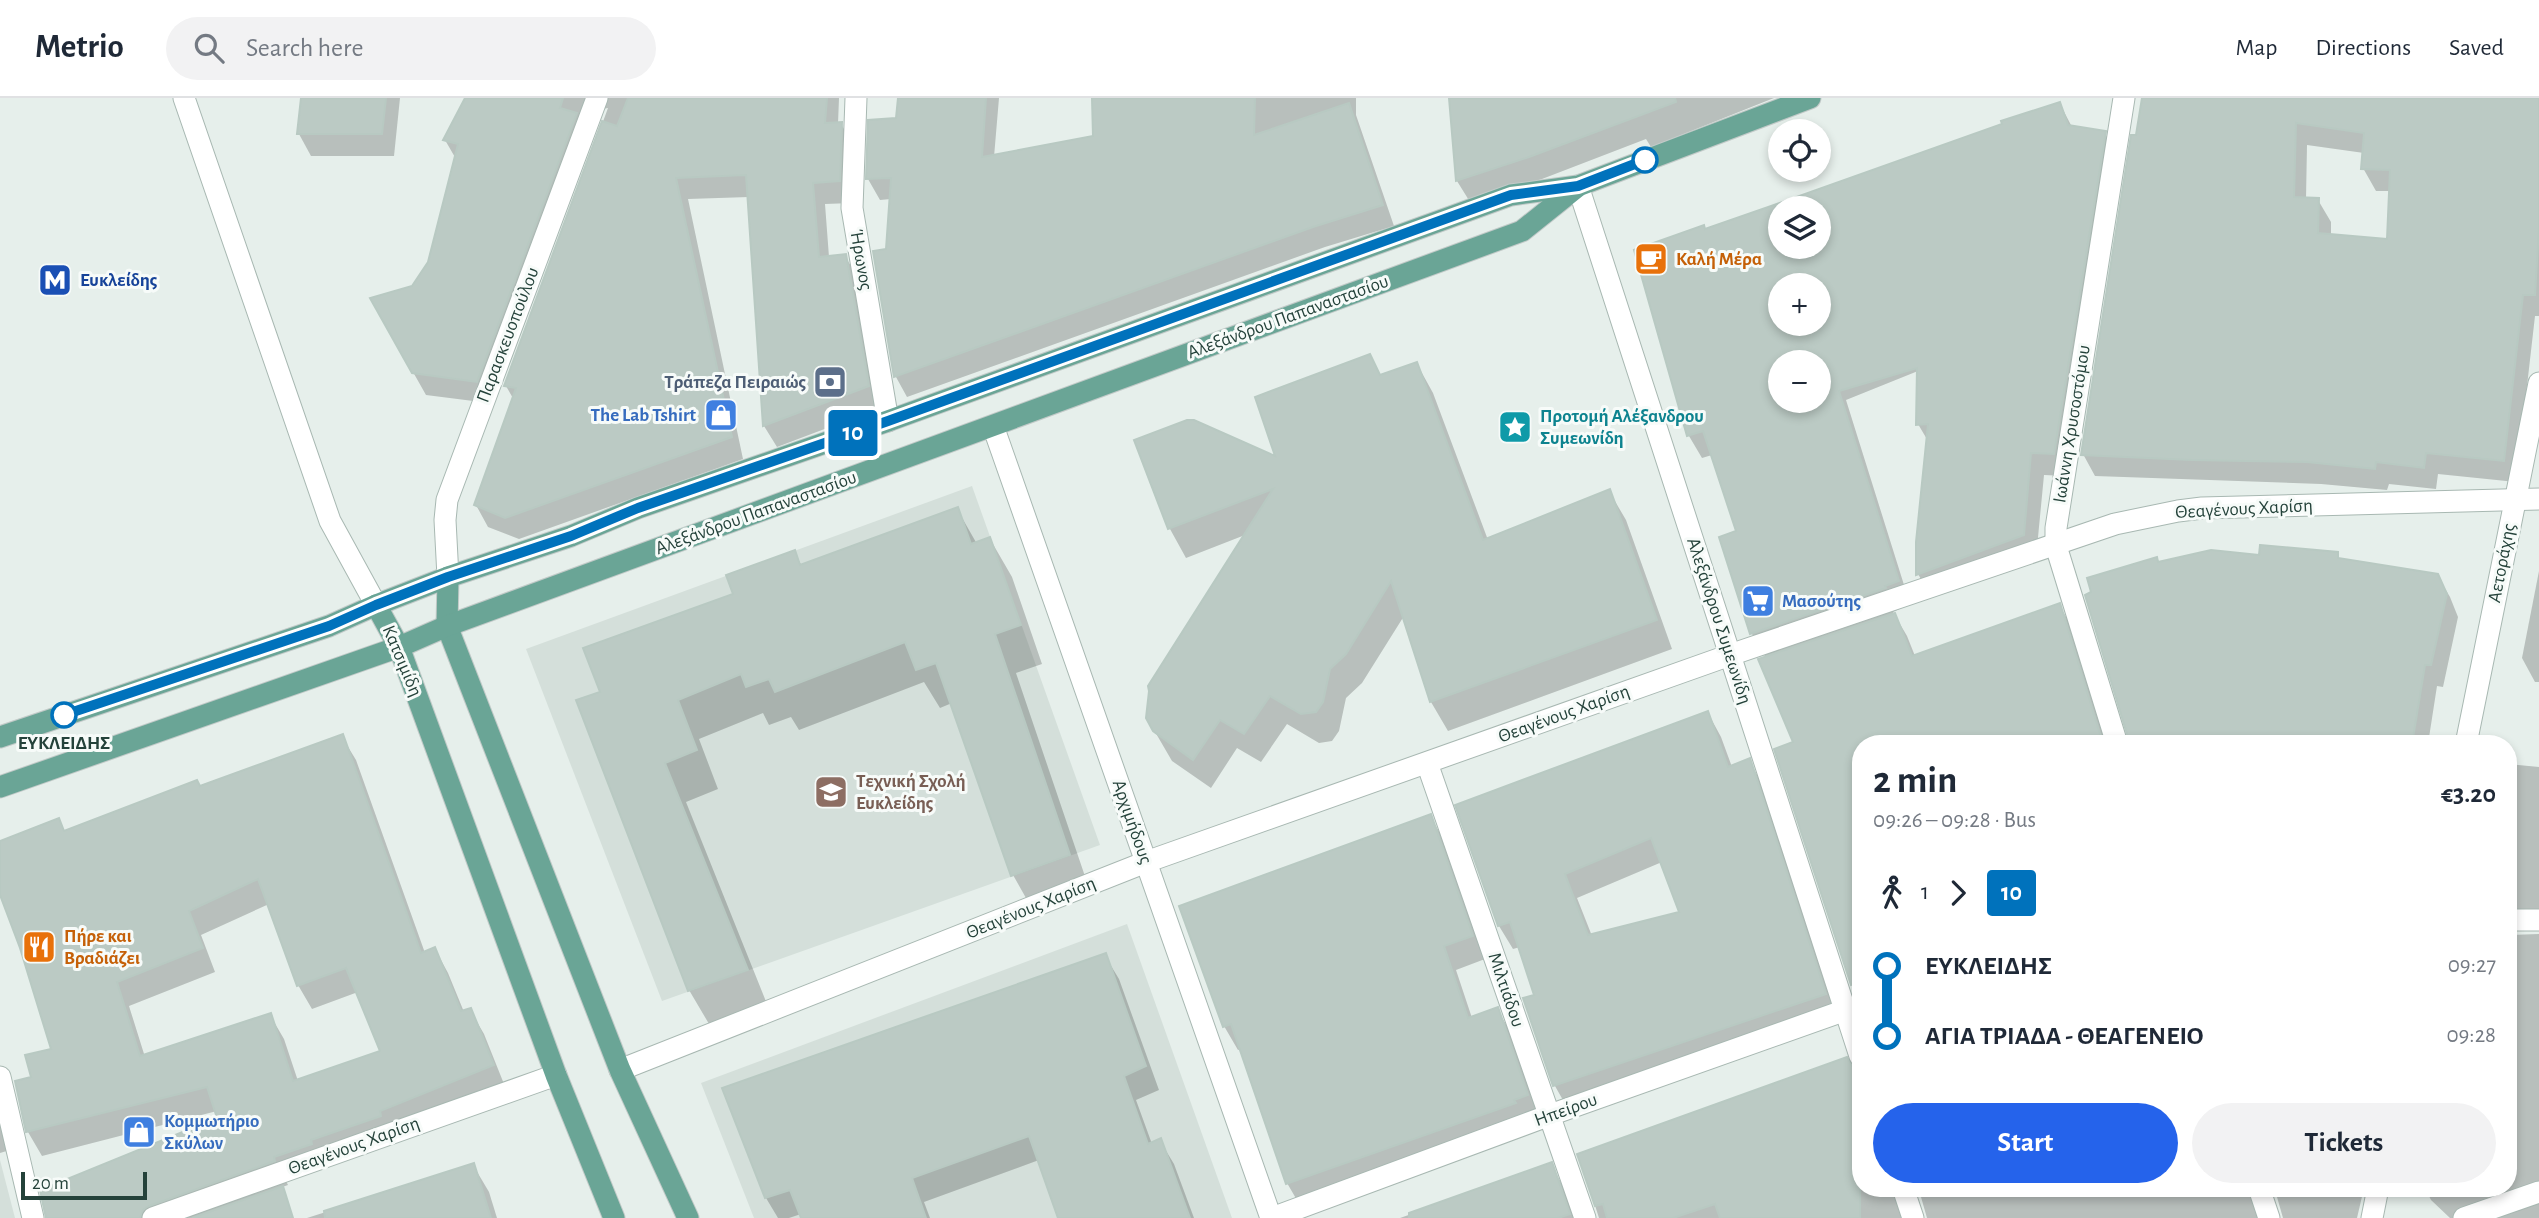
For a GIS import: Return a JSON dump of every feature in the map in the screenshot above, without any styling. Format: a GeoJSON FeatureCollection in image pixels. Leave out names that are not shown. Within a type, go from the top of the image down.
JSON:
{"type":"FeatureCollection","features":[{"type":"Feature","properties":{"kind":"main road","name":"Αλεξάνδρου Παπαναστασίου"},"geometry":{"type":"LineString","coordinates":[[0,737],[329,626],[448,577],[513,557],[638,508],[888,421],[1511,195],[1578,186],[1810,98]]}},
{"type":"Feature","properties":{"kind":"main road","name":"Αλεξάνδρου Παπαναστασίου"},"geometry":{"type":"LineString","coordinates":[[0,787],[399,647],[447,626],[1522,231],[1578,186]]}},
{"type":"Feature","properties":{"kind":"main road"},"geometry":{"type":"LineString","coordinates":[[448,577],[447,626],[620,1070],[688,1218]]}},
{"type":"Feature","properties":{"kind":"main road","name":"Κατσιμίδη"},"geometry":{"type":"LineString","coordinates":[[376,605],[399,647],[556,1075],[614,1218]]}},
{"type":"Feature","properties":{"kind":"street","name":"Παρασκευοπούλου"},"geometry":{"type":"LineString","coordinates":[[448,577],[444,520],[447,500],[597,98]]}},
{"type":"Feature","properties":{"kind":"street","name":"Ήρωνος"},"geometry":{"type":"LineString","coordinates":[[856,98],[852,208],[888,421]]}},
{"type":"Feature","properties":{"kind":"street","name":"Ιωάννη Χρυσοστόμου"},"geometry":{"type":"LineString","coordinates":[[2114,735],[2056,545],[2061,489],[2123,98]]}},
{"type":"Feature","properties":{"kind":"street","name":"Κατσιμίδη"},"geometry":{"type":"LineString","coordinates":[[186,101],[330,521],[376,605]]}},
{"type":"Feature","properties":{"kind":"street","name":"Αλεξάνδρου Συμεωνίδη"},"geometry":{"type":"LineString","coordinates":[[1578,186],[1730,655],[1852,1005]]}},
{"type":"Feature","properties":{"kind":"street","name":"Αετοράχης"},"geometry":{"type":"LineString","coordinates":[[2468,735],[2539,383]]}},
{"type":"Feature","properties":{"kind":"street","name":"Αρχιμήδους"},"geometry":{"type":"LineString","coordinates":[[993,426],[1272,1218]]}},
{"type":"Feature","properties":{"kind":"street","name":"Θεαγένους Χαρίση"},"geometry":{"type":"LineString","coordinates":[[620,1070],[1146,862],[1730,655],[2115,524],[2202,508],[2539,499]]}},
{"type":"Feature","properties":{"kind":"street","name":"Μιλτιάδου"},"geometry":{"type":"LineString","coordinates":[[1427,763],[1585,1218]]}},
{"type":"Feature","properties":{"kind":"street"},"geometry":{"type":"LineString","coordinates":[[2517,920],[2539,920]]}},
{"type":"Feature","properties":{"kind":"street","name":"Ηπείρου"},"geometry":{"type":"LineString","coordinates":[[1272,1218],[1550,1115],[1852,1008]]}},
{"type":"Feature","properties":{"kind":"street","name":"Θεαγένους Χαρίση"},"geometry":{"type":"LineString","coordinates":[[153,1218],[556,1075]]}},
{"type":"Feature","properties":{"kind":"street"},"geometry":{"type":"LineString","coordinates":[[0,1077],[33,1218]]}},
{"type":"Feature","properties":{"kind":"street"},"geometry":{"type":"LineString","coordinates":[[2464,1218],[2539,1192]]}},
{"type":"Feature","properties":{"kind":"street"},"geometry":{"type":"LineString","coordinates":[[1906,1197],[1913,1218]]}},
{"type":"Feature","properties":{"kind":"street"},"geometry":{"type":"LineString","coordinates":[[2262,1197],[2269,1218]]}},
{"type":"Feature","properties":{"kind":"street"},"geometry":{"type":"LineString","coordinates":[[2372,1218],[2376,1197]]}},
{"type":"Feature","properties":{"kind":"shaded area","name":"Τεχνική Σχολή Ευκλείδης"},"geometry":{"type":"Polygon","coordinates":[[[972,486],[1100,845],[662,1001],[526,649],[972,486]]]}},
{"type":"Feature","properties":{"kind":"shaded area"},"geometry":{"type":"Polygon","coordinates":[[[1127,924],[1232,1218],[754,1218],[701,1083],[1127,924]]]}},
{"type":"Feature","properties":{"kind":"shaded area"},"geometry":{"type":"Polygon","coordinates":[[[0,1160],[15,1218],[0,1218],[0,1160]]]}},
{"type":"Feature","properties":{"kind":"building"},"geometry":{"type":"Polygon","coordinates":[[[301,98],[386,98],[382,134],[297,134],[301,98]]]}},
{"type":"Feature","properties":{"kind":"building"},"geometry":{"type":"Polygon","coordinates":[[[465,98],[563,98],[560,108],[577,113],[477,382],[412,373],[370,298],[412,286],[428,262],[458,144],[443,140],[465,98]]]}},
{"type":"Feature","properties":{"kind":"building"},"geometry":{"type":"Polygon","coordinates":[[[628,98],[827,98],[825,123],[842,122],[840,181],[813,183],[819,257],[846,254],[869,386],[763,426],[746,175],[676,178],[732,437],[505,518],[474,505],[516,388],[504,386],[602,121],[617,126],[628,98]]]}},
{"type":"Feature","properties":{"kind":"building"},"geometry":{"type":"Polygon","coordinates":[[[898,98],[986,98],[982,157],[1093,136],[1092,98],[1255,98],[1254,135],[1349,103],[1383,205],[1313,227],[894,377],[873,251],[886,249],[891,178],[866,179],[868,120],[896,118],[898,98]]]}},
{"type":"Feature","properties":{"kind":"building"},"geometry":{"type":"Polygon","coordinates":[[[1449,98],[1675,98],[1676,102],[1456,181],[1449,98]]]}},
{"type":"Feature","properties":{"kind":"building"},"geometry":{"type":"Polygon","coordinates":[[[2142,98],[2539,98],[2539,228],[2535,295],[2523,295],[2504,461],[2426,453],[2424,468],[2376,462],[2375,469],[2307,462],[2081,455],[2131,135],[2136,135],[2142,98]],[[2296,123],[2294,197],[2319,198],[2318,233],[2387,239],[2390,170],[2361,169],[2364,133],[2296,123]]]}},
{"type":"Feature","properties":{"kind":"building"},"geometry":{"type":"Polygon","coordinates":[[[2060,102],[2068,125],[2106,131],[2054,454],[2031,453],[2024,535],[1916,575],[1916,542],[1928,424],[1916,425],[1917,368],[1839,391],[1899,581],[1885,586],[1886,588],[1750,634],[1719,537],[1736,531],[1703,431],[1687,436],[1634,250],[1704,225],[1705,229],[1768,207],[1768,259],[1831,259],[1831,196],[1799,196],[2002,124],[2001,121],[2060,102]]]}},
{"type":"Feature","properties":{"kind":"building"},"geometry":{"type":"Polygon","coordinates":[[[1370,354],[1380,375],[1417,362],[1483,540],[1610,489],[1657,620],[1430,702],[1391,581],[1346,654],[1330,669],[1323,702],[1316,712],[1301,714],[1270,696],[1244,734],[1220,720],[1193,760],[1153,731],[1146,718],[1148,686],[1273,489],[1168,529],[1134,440],[1187,420],[1194,420],[1275,456],[1255,397],[1370,354]]]}},
{"type":"Feature","properties":{"kind":"building"},"geometry":{"type":"Polygon","coordinates":[[[958,507],[971,544],[990,537],[1021,625],[995,634],[1070,855],[1011,876],[936,663],[916,670],[905,642],[775,692],[769,679],[746,687],[741,674],[678,700],[697,750],[665,763],[748,970],[688,991],[576,700],[600,692],[583,648],[733,594],[726,575],[795,550],[800,565],[958,507]]]}},
{"type":"Feature","properties":{"kind":"building"},"geometry":{"type":"Polygon","coordinates":[[[2260,545],[2338,552],[2338,558],[2438,574],[2447,594],[2431,665],[2425,665],[2413,735],[2127,735],[2085,595],[2091,592],[2087,578],[2157,557],[2158,562],[2211,550],[2259,555],[2260,545]]]}},
{"type":"Feature","properties":{"kind":"building"},"geometry":{"type":"Polygon","coordinates":[[[2060,603],[2100,735],[1852,735],[1851,985],[1774,749],[1793,742],[1758,659],[1895,613],[1912,656],[2060,603]]]}},
{"type":"Feature","properties":{"kind":"building"},"geometry":{"type":"Polygon","coordinates":[[[1708,711],[1728,767],[1750,758],[1826,994],[1553,1086],[1523,998],[1534,995],[1510,922],[1498,926],[1455,805],[1708,711]],[[1651,838],[1565,874],[1588,935],[1679,912],[1651,838]]]}},
{"type":"Feature","properties":{"kind":"building"},"geometry":{"type":"Polygon","coordinates":[[[343,734],[421,953],[435,947],[461,1011],[471,1008],[494,1065],[380,1111],[381,1116],[311,1140],[312,1144],[274,1157],[275,1161],[149,1206],[143,1210],[140,1218],[46,1218],[40,1190],[217,1118],[207,1087],[26,1132],[15,1081],[31,1077],[25,1055],[51,1049],[20,948],[0,895],[0,841],[59,818],[64,831],[197,780],[200,786],[343,734]],[[258,879],[189,911],[203,948],[117,982],[140,1056],[271,1013],[293,1081],[380,1051],[346,968],[297,986],[258,879]]]}},
{"type":"Feature","properties":{"kind":"building"},"geometry":{"type":"Polygon","coordinates":[[[1431,814],[1473,936],[1444,946],[1468,1018],[1498,1007],[1528,1095],[1514,1100],[1516,1103],[1286,1184],[1231,1024],[1223,1027],[1179,906],[1431,814]]]}},
{"type":"Feature","properties":{"kind":"building"},"geometry":{"type":"Polygon","coordinates":[[[1106,953],[1146,1066],[1124,1076],[1148,1144],[1161,1138],[1190,1218],[1058,1218],[1029,1136],[912,1178],[926,1218],[801,1218],[790,1190],[765,1198],[722,1088],[1106,953]]]}},
{"type":"Feature","properties":{"kind":"building"},"geometry":{"type":"Polygon","coordinates":[[[1847,1057],[1852,1066],[1852,1197],[1860,1197],[1860,1218],[1720,1218],[1715,1204],[1673,1218],[1607,1218],[1603,1204],[1595,1206],[1577,1154],[1847,1057]]]}},
{"type":"Feature","properties":{"kind":"building"},"geometry":{"type":"Polygon","coordinates":[[[1552,1162],[1570,1214],[1558,1218],[1409,1218],[1409,1213],[1552,1162]]]}},
{"type":"Feature","properties":{"kind":"building"},"geometry":{"type":"Polygon","coordinates":[[[474,1163],[491,1218],[325,1218],[324,1211],[474,1163]]]}},
{"type":"Feature","properties":{"kind":"building"},"geometry":{"type":"Polygon","coordinates":[[[283,1186],[293,1218],[192,1218],[283,1186]]]}},
{"type":"Feature","properties":{"kind":"bus line","name":"10"},"geometry":{"type":"LineString","coordinates":[[64,715],[329,626],[448,577],[513,557],[638,508],[888,421],[1511,195],[1578,186],[1645,160]]}},
{"type":"Feature","properties":{"kind":"place","name":"Καλή Μέρα"},"geometry":{"type":"Point","coordinates":[1651,259]}},
{"type":"Feature","properties":{"kind":"place","name":"Ευκλείδης"},"geometry":{"type":"Point","coordinates":[55,280]}},
{"type":"Feature","properties":{"kind":"place","name":"Τράπεζα Πειραιώς"},"geometry":{"type":"Point","coordinates":[830,382]}},
{"type":"Feature","properties":{"kind":"place","name":"The Lab Tshirt"},"geometry":{"type":"Point","coordinates":[721,415]}},
{"type":"Feature","properties":{"kind":"place","name":"Προτομή Αλέξανδρου Συμεωνίδη"},"geometry":{"type":"Point","coordinates":[1515,427]}},
{"type":"Feature","properties":{"kind":"place","name":"Μασούτης"},"geometry":{"type":"Point","coordinates":[1758,601]}},
{"type":"Feature","properties":{"kind":"place","name":"ΕΥΚΛΕΙΔΗΣ"},"geometry":{"type":"Point","coordinates":[64,715]}},
{"type":"Feature","properties":{"kind":"place","name":"Τεχνική Σχολή Ευκλείδης"},"geometry":{"type":"Point","coordinates":[831,792]}},
{"type":"Feature","properties":{"kind":"place","name":"Πήρε και Βραδιάζει"},"geometry":{"type":"Point","coordinates":[39,947]}},
{"type":"Feature","properties":{"kind":"place","name":"Κομμωτήριο Σκύλων"},"geometry":{"type":"Point","coordinates":[139,1132]}}]}
